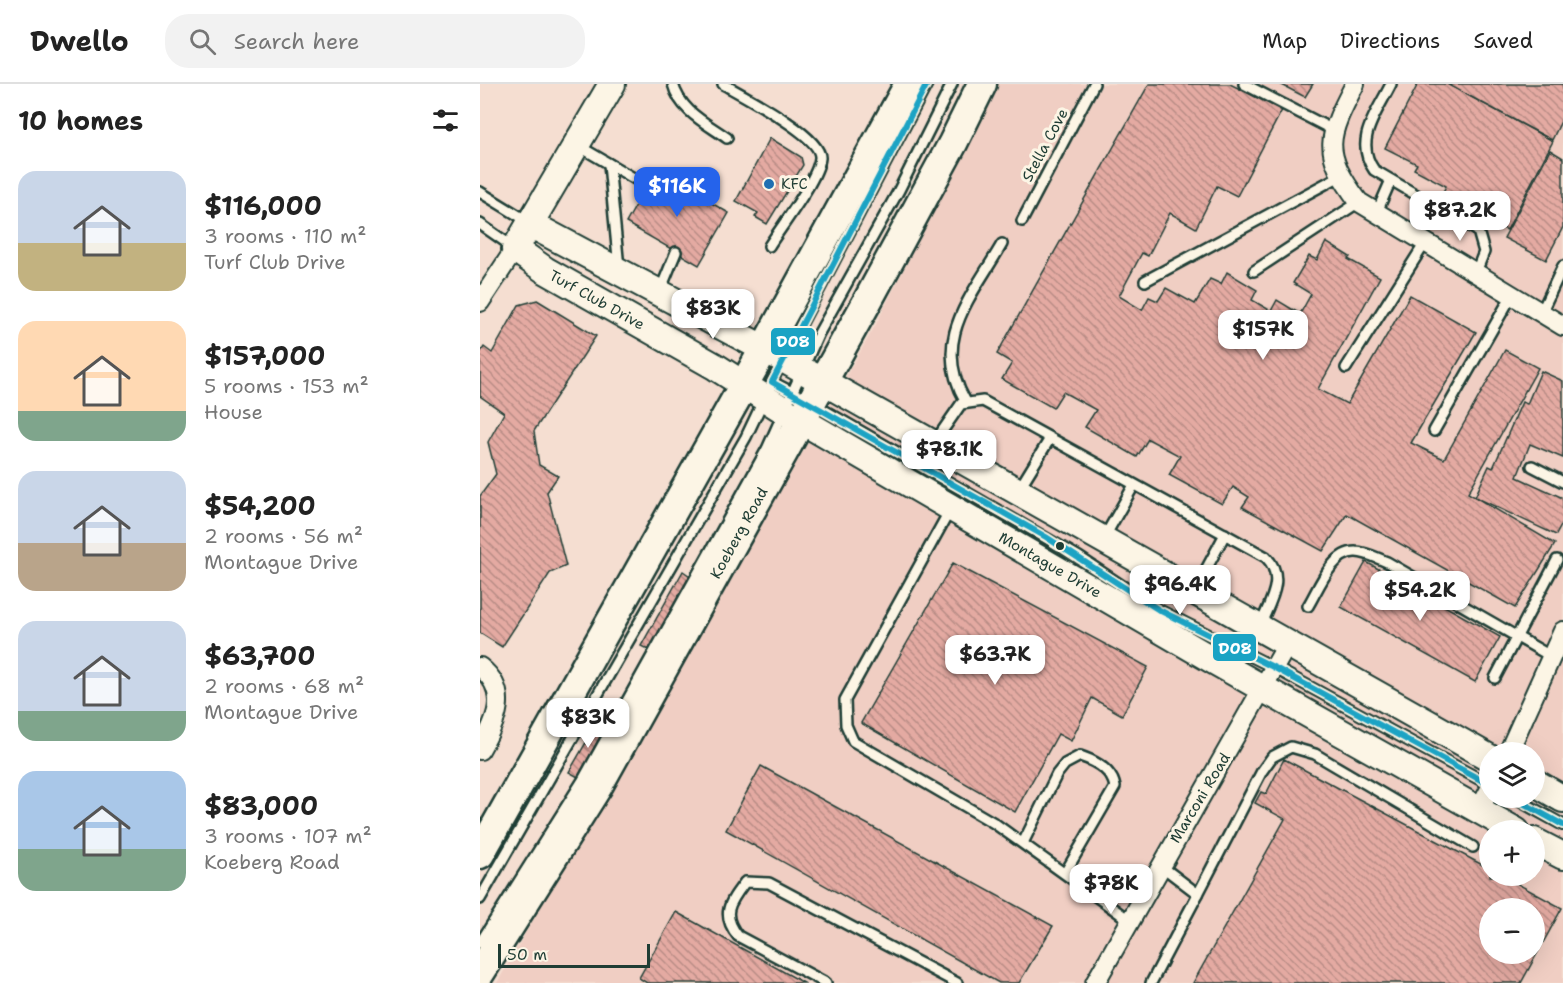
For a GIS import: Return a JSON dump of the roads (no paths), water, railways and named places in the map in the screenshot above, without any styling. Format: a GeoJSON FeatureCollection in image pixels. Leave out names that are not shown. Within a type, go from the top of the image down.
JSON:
{"type":"FeatureCollection","features":[{"type":"Feature","properties":{"kind":"main road"},"geometry":{"type":"LineString","coordinates":[[515,249],[612,84]]}},
{"type":"Feature","properties":{"kind":"main road","name":"Koeberg Road"},"geometry":{"type":"LineString","coordinates":[[480,973],[598,786],[785,386],[909,84]]}},
{"type":"Feature","properties":{"kind":"main road","name":"Koeberg Road"},"geometry":{"type":"LineString","coordinates":[[480,854],[785,386],[953,143],[982,84]]}},
{"type":"Feature","properties":{"kind":"main road"},"geometry":{"type":"LineString","coordinates":[[530,224],[660,292],[785,386],[933,445],[1479,752]]}},
{"type":"Feature","properties":{"kind":"main road","name":"Turf Club Drive"},"geometry":{"type":"LineString","coordinates":[[515,249],[545,270],[785,386]]}},
{"type":"Feature","properties":{"kind":"main road","name":"Montague Drive"},"geometry":{"type":"LineString","coordinates":[[785,386],[951,508],[1479,790]]}},
{"type":"Feature","properties":{"kind":"main road"},"geometry":{"type":"LineString","coordinates":[[1545,788],[1563,799]]}},
{"type":"Feature","properties":{"kind":"main road","name":"Montague Drive"},"geometry":{"type":"LineString","coordinates":[[1497,808],[1507,820]]}},
{"type":"Feature","properties":{"kind":"main road"},"geometry":{"type":"LineString","coordinates":[[1545,847],[1563,856]]}},
{"type":"Feature","properties":{"kind":"street"},"geometry":{"type":"LineString","coordinates":[[1355,84],[1338,118],[1333,162],[1359,202],[1563,326]]}},
{"type":"Feature","properties":{"kind":"street"},"geometry":{"type":"LineString","coordinates":[[480,302],[515,249]]}},
{"type":"Feature","properties":{"kind":"street"},"geometry":{"type":"LineString","coordinates":[[1513,742],[1563,631]]}},
{"type":"Feature","properties":{"kind":"street","name":"Marconi Road"},"geometry":{"type":"LineString","coordinates":[[1095,983],[1287,645]]}},
{"type":"Feature","properties":{"kind":"street"},"geometry":{"type":"LineString","coordinates":[[480,667],[493,680],[498,698],[497,717],[480,750]]}},
{"type":"Feature","properties":{"kind":"lane"},"geometry":{"type":"LineString","coordinates":[[673,84],[677,98],[686,108],[727,138]]}},
{"type":"Feature","properties":{"kind":"lane"},"geometry":{"type":"LineString","coordinates":[[723,84],[808,137],[819,150],[820,158],[814,174],[768,246]]}},
{"type":"Feature","properties":{"kind":"lane"},"geometry":{"type":"LineString","coordinates":[[480,943],[588,771],[745,489],[785,386],[927,84]]}},
{"type":"Feature","properties":{"kind":"lane"},"geometry":{"type":"LineString","coordinates":[[480,899],[704,513],[822,326],[899,190],[952,84]]}},
{"type":"Feature","properties":{"kind":"lane","name":"Stella Cove"},"geometry":{"type":"LineString","coordinates":[[1022,220],[1094,84]]}},
{"type":"Feature","properties":{"kind":"lane"},"geometry":{"type":"LineString","coordinates":[[1244,84],[1335,131]]}},
{"type":"Feature","properties":{"kind":"lane"},"geometry":{"type":"LineString","coordinates":[[1391,84],[1364,139],[1366,159],[1374,170],[1478,231],[1484,252],[1476,272]]}},
{"type":"Feature","properties":{"kind":"lane"},"geometry":{"type":"LineString","coordinates":[[578,145],[646,186]]}},
{"type":"Feature","properties":{"kind":"lane"},"geometry":{"type":"LineString","coordinates":[[609,164],[619,270]]}},
{"type":"Feature","properties":{"kind":"lane"},"geometry":{"type":"LineString","coordinates":[[1145,281],[1340,176]]}},
{"type":"Feature","properties":{"kind":"lane"},"geometry":{"type":"LineString","coordinates":[[1377,212],[1391,180]]}},
{"type":"Feature","properties":{"kind":"lane"},"geometry":{"type":"LineString","coordinates":[[480,192],[530,224]]}},
{"type":"Feature","properties":{"kind":"lane"},"geometry":{"type":"LineString","coordinates":[[1254,271],[1359,202]]}},
{"type":"Feature","properties":{"kind":"lane","name":"Turf Club Drive"},"geometry":{"type":"LineString","coordinates":[[480,224],[515,249]]}},
{"type":"Feature","properties":{"kind":"lane"},"geometry":{"type":"LineString","coordinates":[[1346,368],[1425,243]]}},
{"type":"Feature","properties":{"kind":"lane"},"geometry":{"type":"LineString","coordinates":[[966,402],[953,375],[952,339],[957,323],[1002,244]]}},
{"type":"Feature","properties":{"kind":"lane"},"geometry":{"type":"LineString","coordinates":[[660,292],[676,252]]}},
{"type":"Feature","properties":{"kind":"lane"},"geometry":{"type":"LineString","coordinates":[[1541,313],[1563,266]]}},
{"type":"Feature","properties":{"kind":"lane"},"geometry":{"type":"LineString","coordinates":[[1434,431],[1512,295]]}},
{"type":"Feature","properties":{"kind":"lane"},"geometry":{"type":"LineString","coordinates":[[785,386],[1054,542],[1269,678]]}},
{"type":"Feature","properties":{"kind":"lane"},"geometry":{"type":"LineString","coordinates":[[933,445],[961,404],[983,401],[1049,440],[1266,557],[1276,570],[1278,582],[1259,628]]}},
{"type":"Feature","properties":{"kind":"lane"},"geometry":{"type":"LineString","coordinates":[[1017,493],[1049,440]]}},
{"type":"Feature","properties":{"kind":"lane"},"geometry":{"type":"LineString","coordinates":[[1532,466],[1563,482]]}},
{"type":"Feature","properties":{"kind":"lane"},"geometry":{"type":"LineString","coordinates":[[1103,540],[1134,485]]}},
{"type":"Feature","properties":{"kind":"lane"},"geometry":{"type":"LineString","coordinates":[[951,508],[846,700],[846,725],[852,741],[1023,843],[1129,920]]}},
{"type":"Feature","properties":{"kind":"lane"},"geometry":{"type":"LineString","coordinates":[[1195,591],[1225,534]]}},
{"type":"Feature","properties":{"kind":"lane"},"geometry":{"type":"LineString","coordinates":[[1308,606],[1331,568],[1343,555],[1354,551],[1387,562],[1552,657]]}},
{"type":"Feature","properties":{"kind":"lane"},"geometry":{"type":"LineString","coordinates":[[1495,678],[1557,560]]}},
{"type":"Feature","properties":{"kind":"lane"},"geometry":{"type":"LineString","coordinates":[[1151,983],[1262,771],[1272,757],[1291,747],[1315,754],[1473,847]]}},
{"type":"Feature","properties":{"kind":"lane"},"geometry":{"type":"LineString","coordinates":[[1023,843],[1065,764],[1080,756],[1092,760],[1109,773],[1115,787],[1065,873]]}},
{"type":"Feature","properties":{"kind":"lane"},"geometry":{"type":"LineString","coordinates":[[1532,808],[1563,825]]}},
{"type":"Feature","properties":{"kind":"lane"},"geometry":{"type":"LineString","coordinates":[[1160,865],[1198,894]]}},
{"type":"Feature","properties":{"kind":"lane"},"geometry":{"type":"LineString","coordinates":[[826,983],[738,936],[731,927],[729,903],[745,882],[769,883],[957,983]]}},
{"type":"Feature","properties":{"kind":"place","name":"KFC"},"geometry":{"type":"Point","coordinates":[769,184]}}]}
